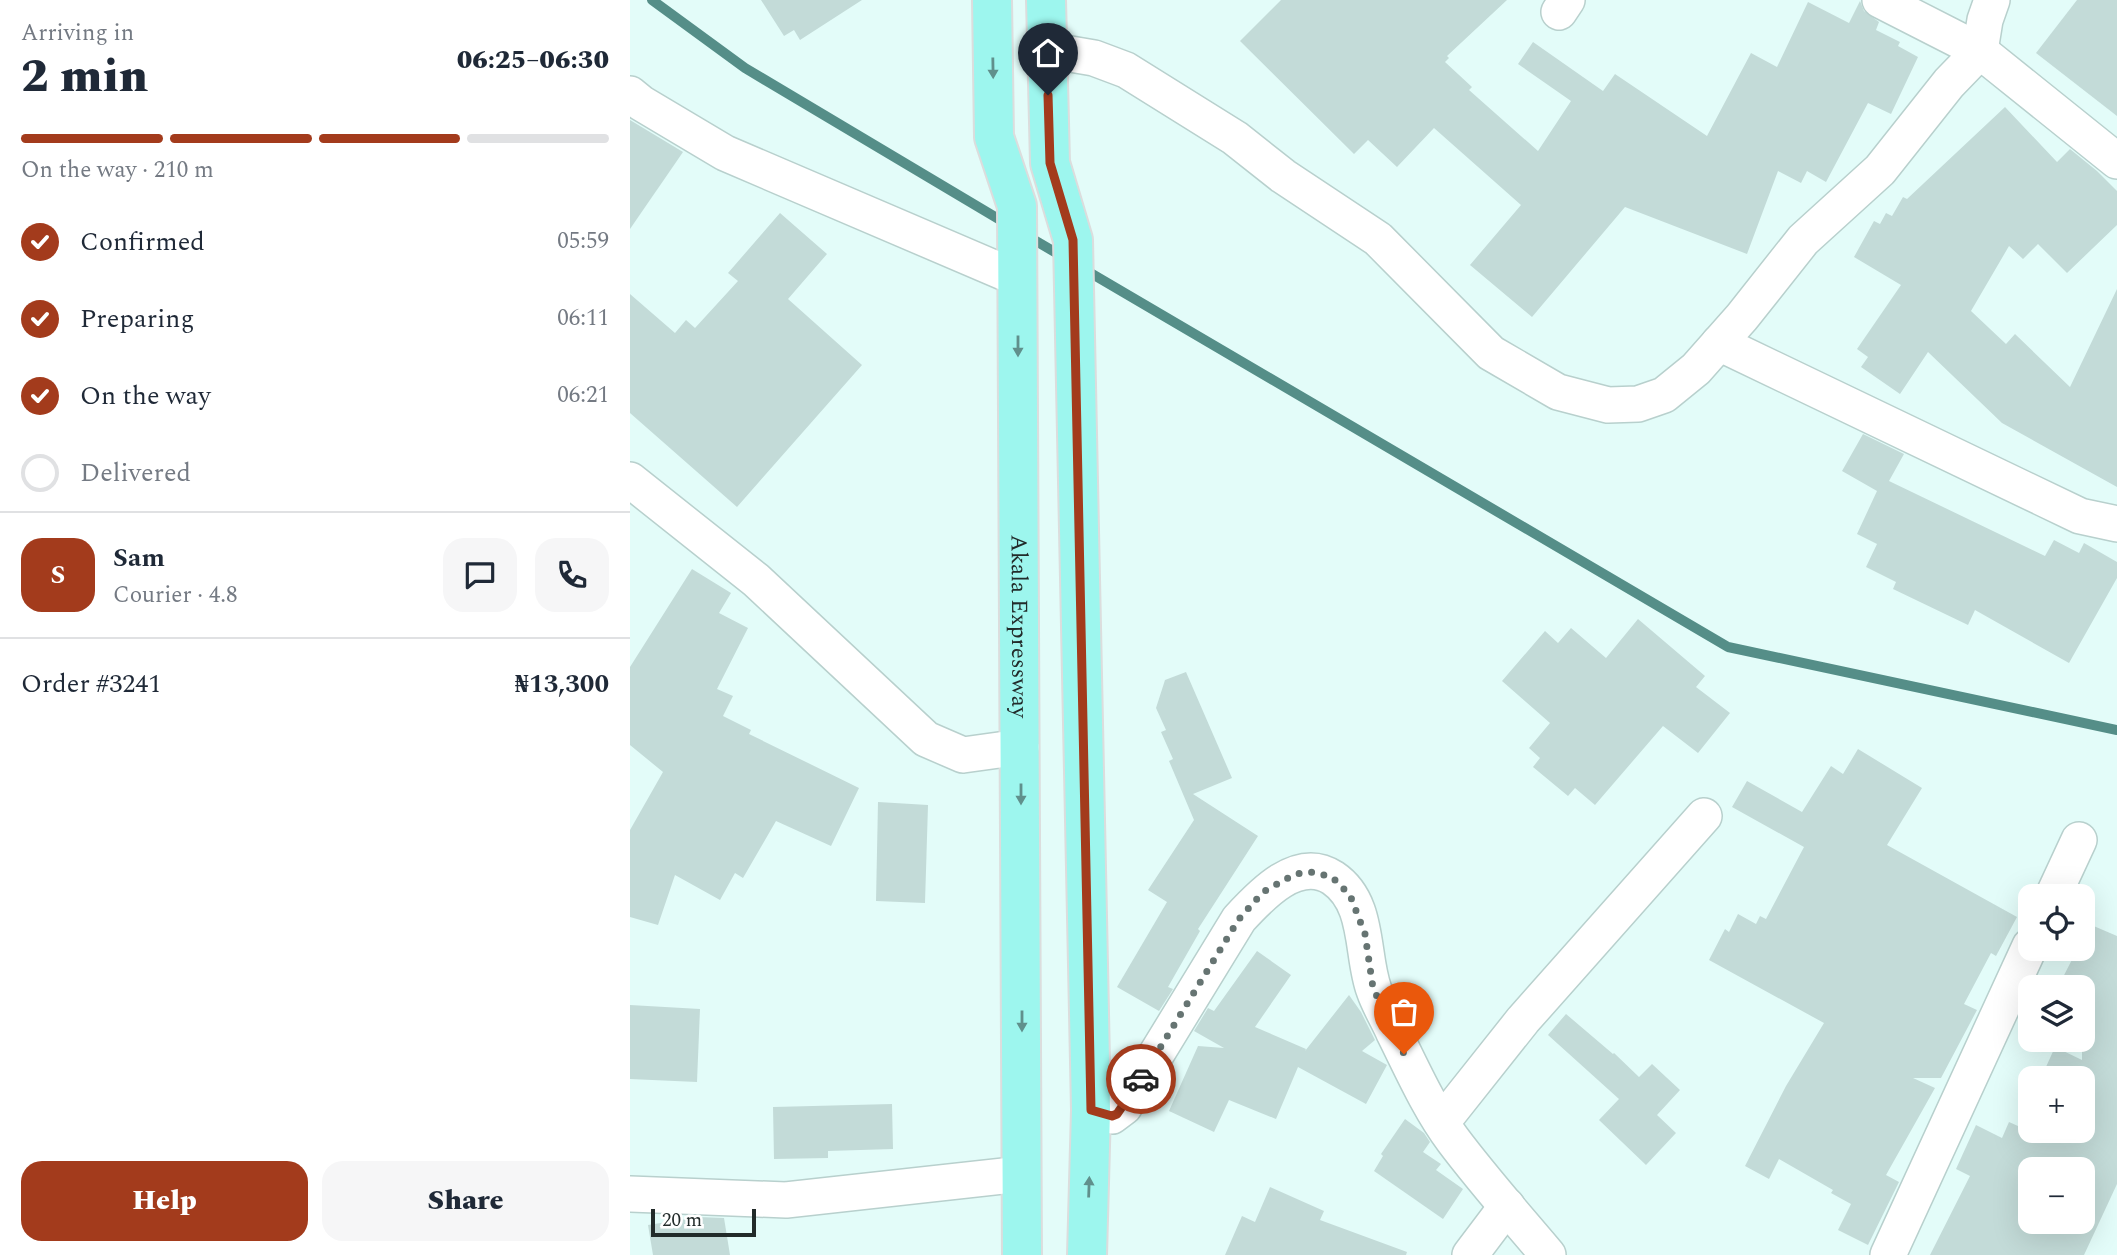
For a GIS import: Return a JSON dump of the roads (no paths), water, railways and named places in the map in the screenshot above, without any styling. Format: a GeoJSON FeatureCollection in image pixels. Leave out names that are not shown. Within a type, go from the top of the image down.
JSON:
{"type":"FeatureCollection","features":[{"type":"Feature","properties":{"kind":"main road","name":"Akala Expressway"},"geometry":{"type":"LineString","coordinates":[[992,0],[994,137],[1017,206],[1022,1255]]}},
{"type":"Feature","properties":{"kind":"main road"},"geometry":{"type":"LineString","coordinates":[[1046,0],[1050,163],[1073,240],[1091,1110],[1087,1255]]}},
{"type":"Feature","properties":{"kind":"street"},"geometry":{"type":"LineString","coordinates":[[1880,0],[1980,51],[2117,161]]}},
{"type":"Feature","properties":{"kind":"street"},"geometry":{"type":"LineString","coordinates":[[1047,50],[1094,58],[1126,70],[1236,138],[1283,176],[1378,239],[1491,353],[1558,392],[1608,405],[1638,404],[1664,395],[1696,369],[1803,240],[1880,170],[1949,82],[1980,51],[1984,20],[1992,0]]}},
{"type":"Feature","properties":{"kind":"street"},"geometry":{"type":"LineString","coordinates":[[630,94],[724,153],[1017,278]]}},
{"type":"Feature","properties":{"kind":"street"},"geometry":{"type":"LineString","coordinates":[[1719,343],[2080,516],[2117,524]]}},
{"type":"Feature","properties":{"kind":"street"},"geometry":{"type":"LineString","coordinates":[[630,480],[756,580],[926,739],[963,755],[1021,747]]}},
{"type":"Feature","properties":{"kind":"street"},"geometry":{"type":"LineString","coordinates":[[1442,1122],[1524,1020],[1703,816]]}},
{"type":"Feature","properties":{"kind":"street"},"geometry":{"type":"LineString","coordinates":[[2059,884],[2079,840]]}},
{"type":"Feature","properties":{"kind":"street"},"geometry":{"type":"LineString","coordinates":[[1091,1110],[1112,1116],[1124,1107],[1239,919],[1263,892],[1295,874],[1311,872],[1332,877],[1350,895],[1365,934],[1373,988],[1415,1076],[1452,1139],[1548,1255]]}},
{"type":"Feature","properties":{"kind":"street"},"geometry":{"type":"LineString","coordinates":[[1888,1255],[2023,961]]}},
{"type":"Feature","properties":{"kind":"street"},"geometry":{"type":"LineString","coordinates":[[630,1194],[786,1200],[1022,1174]]}},
{"type":"Feature","properties":{"kind":"street"},"geometry":{"type":"LineString","coordinates":[[1470,1255],[1507,1206]]}},
{"type":"Feature","properties":{"kind":"waterway"},"geometry":{"type":"LineString","coordinates":[[652,0],[745,68],[1007,224]]}},
{"type":"Feature","properties":{"kind":"waterway"},"geometry":{"type":"LineString","coordinates":[[1024,234],[1065,258]]}},
{"type":"Feature","properties":{"kind":"waterway"},"geometry":{"type":"LineString","coordinates":[[1082,268],[1728,647],[2117,730]]}}]}
